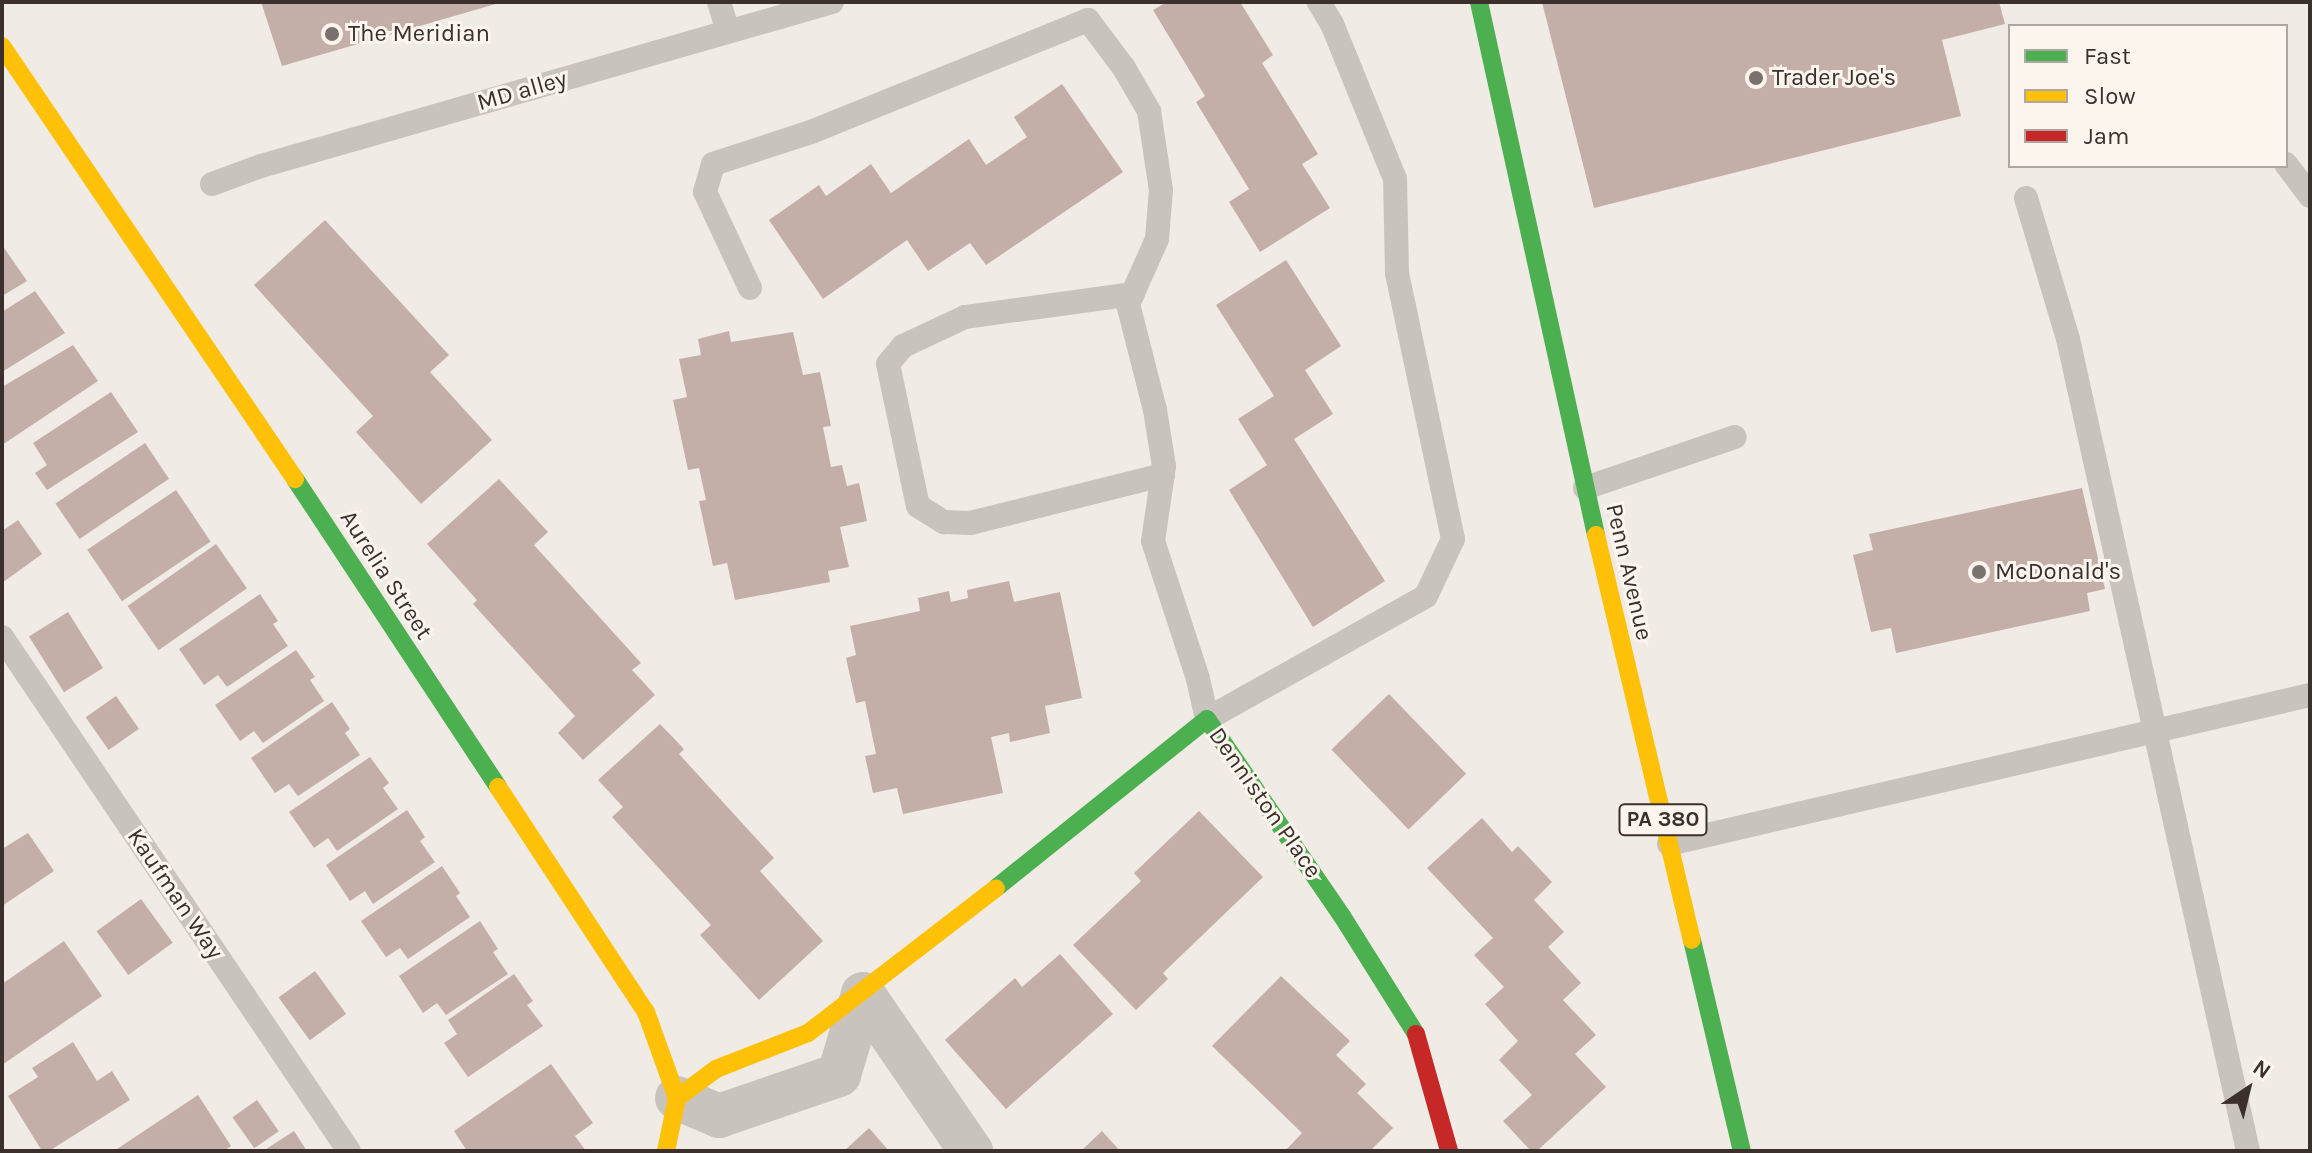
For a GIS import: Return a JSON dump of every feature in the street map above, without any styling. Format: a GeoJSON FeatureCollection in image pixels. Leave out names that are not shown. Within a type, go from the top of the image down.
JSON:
{"type":"FeatureCollection","features":[{"type":"Feature","properties":{"kind":"street","name":"Penn Avenue"},"geometry":{"type":"LineString","coordinates":[[1479,2],[1585,488],[1742,1151]]}},
{"type":"Feature","properties":{"kind":"street","name":"Aurelia Street"},"geometry":{"type":"LineString","coordinates":[[2,46],[164,281],[646,1012],[677,1098]]}},
{"type":"Feature","properties":{"kind":"street","name":"Denniston Place"},"geometry":{"type":"LineString","coordinates":[[863,994],[1207,719],[1342,916],[1415,1030],[1449,1151]]}},
{"type":"Feature","properties":{"kind":"street"},"geometry":{"type":"LineString","coordinates":[[666,1151],[677,1098],[719,1116],[839,1075],[863,994]]}},
{"type":"Feature","properties":{"kind":"street"},"geometry":{"type":"LineString","coordinates":[[863,994],[971,1151]]}},
{"type":"Feature","properties":{"kind":"lane"},"geometry":{"type":"LineString","coordinates":[[719,2],[728,32]]}},
{"type":"Feature","properties":{"kind":"lane","name":"MD alley"},"geometry":{"type":"LineString","coordinates":[[212,184],[261,166],[832,2]]}},
{"type":"Feature","properties":{"kind":"lane"},"geometry":{"type":"LineString","coordinates":[[750,288],[705,192],[713,164],[811,132],[1088,20],[1124,68],[1149,111],[1161,190],[1157,239],[1128,304],[1155,410],[1163,475],[1153,541],[1198,679],[1207,719],[1426,596],[1453,539],[1397,273],[1395,179],[1332,24],[1319,2]]}},
{"type":"Feature","properties":{"kind":"lane"},"geometry":{"type":"LineString","coordinates":[[2,97],[21,77]]}},
{"type":"Feature","properties":{"kind":"lane"},"geometry":{"type":"LineString","coordinates":[[2296,168],[2310,196]]}},
{"type":"Feature","properties":{"kind":"lane"},"geometry":{"type":"LineString","coordinates":[[2026,198],[2068,339],[2248,1151]]}},
{"type":"Feature","properties":{"kind":"lane"},"geometry":{"type":"LineString","coordinates":[[1133,294],[965,317],[903,346],[888,364],[918,506],[944,522],[970,523],[1163,475]]}},
{"type":"Feature","properties":{"kind":"lane"},"geometry":{"type":"LineString","coordinates":[[1585,488],[1735,437]]}},
{"type":"Feature","properties":{"kind":"lane","name":"Kaufman Way"},"geometry":{"type":"LineString","coordinates":[[2,637],[349,1151]]}},
{"type":"Feature","properties":{"kind":"lane"},"geometry":{"type":"LineString","coordinates":[[1669,844],[2310,695]]}},
{"type":"Feature","properties":{"kind":"building","name":"The Meridian"},"geometry":{"type":"Polygon","coordinates":[[[261,2],[499,2],[499,3],[282,66],[261,2]]]}},
{"type":"Feature","properties":{"kind":"building"},"geometry":{"type":"Polygon","coordinates":[[[1167,2],[1240,2],[1273,55],[1262,63],[1318,154],[1302,164],[1330,208],[1260,252],[1229,202],[1249,189],[1196,102],[1205,96],[1153,10],[1167,2]]]}},
{"type":"Feature","properties":{"kind":"building","name":"Trader Joe's"},"geometry":{"type":"Polygon","coordinates":[[[1542,2],[1999,2],[2005,24],[1942,40],[1961,116],[1594,208],[1542,2]]]}},
{"type":"Feature","properties":{"kind":"building"},"geometry":{"type":"Polygon","coordinates":[[[1062,84],[1123,172],[986,265],[970,243],[928,271],[907,240],[823,299],[769,220],[819,185],[826,196],[871,164],[891,193],[969,139],[986,165],[1027,137],[1014,117],[1062,84]]]}},
{"type":"Feature","properties":{"kind":"building"},"geometry":{"type":"Polygon","coordinates":[[[325,220],[449,355],[430,372],[492,440],[421,504],[356,432],[373,416],[254,285],[325,220]]]}},
{"type":"Feature","properties":{"kind":"building"},"geometry":{"type":"Polygon","coordinates":[[[2,245],[27,281],[2,296],[2,245]]]}},
{"type":"Feature","properties":{"kind":"building"},"geometry":{"type":"Polygon","coordinates":[[[1286,260],[1341,346],[1305,370],[1333,414],[1294,439],[1385,581],[1313,627],[1229,490],[1267,465],[1238,419],[1274,396],[1216,305],[1286,260]]]}},
{"type":"Feature","properties":{"kind":"building"},"geometry":{"type":"Polygon","coordinates":[[[35,291],[65,333],[2,372],[2,312],[35,291]]]}},
{"type":"Feature","properties":{"kind":"building"},"geometry":{"type":"Polygon","coordinates":[[[729,331],[731,342],[793,332],[803,375],[820,372],[831,426],[823,427],[831,467],[842,465],[847,486],[859,483],[867,521],[840,527],[849,567],[828,571],[830,582],[735,600],[727,563],[713,566],[699,501],[706,500],[699,468],[688,470],[673,400],[687,397],[679,359],[701,355],[698,339],[729,331]]]}},
{"type":"Feature","properties":{"kind":"building"},"geometry":{"type":"Polygon","coordinates":[[[73,345],[98,381],[2,445],[2,387],[73,345]]]}},
{"type":"Feature","properties":{"kind":"building"},"geometry":{"type":"Polygon","coordinates":[[[111,392],[138,432],[47,490],[35,473],[47,465],[33,443],[111,392]]]}},
{"type":"Feature","properties":{"kind":"building"},"geometry":{"type":"Polygon","coordinates":[[[145,443],[169,479],[80,539],[55,503],[145,443]]]}},
{"type":"Feature","properties":{"kind":"building"},"geometry":{"type":"Polygon","coordinates":[[[499,479],[548,532],[534,545],[641,663],[632,670],[655,695],[583,760],[558,733],[575,716],[473,604],[477,600],[427,544],[499,479]]]}},
{"type":"Feature","properties":{"kind":"building","name":"McDonald's"},"geometry":{"type":"Polygon","coordinates":[[[2082,488],[2105,589],[2087,593],[2090,611],[1896,653],[1891,628],[1871,632],[1853,555],[1873,550],[1869,534],[2082,488]]]}},
{"type":"Feature","properties":{"kind":"building"},"geometry":{"type":"Polygon","coordinates":[[[176,490],[211,541],[122,601],[87,550],[176,490]]]}},
{"type":"Feature","properties":{"kind":"building"},"geometry":{"type":"Polygon","coordinates":[[[18,520],[42,554],[2,583],[2,531],[18,520]]]}},
{"type":"Feature","properties":{"kind":"building"},"geometry":{"type":"Polygon","coordinates":[[[216,544],[247,588],[159,650],[128,606],[216,544]]]}},
{"type":"Feature","properties":{"kind":"building"},"geometry":{"type":"Polygon","coordinates":[[[1009,581],[1014,602],[1060,592],[1082,698],[1045,706],[1050,733],[1010,742],[1009,733],[991,737],[1003,793],[903,814],[897,788],[873,793],[865,756],[876,754],[865,701],[856,703],[846,658],[856,655],[850,626],[920,611],[918,598],[949,591],[951,602],[968,598],[967,590],[1009,581]]]}},
{"type":"Feature","properties":{"kind":"building"},"geometry":{"type":"Polygon","coordinates":[[[260,594],[278,621],[273,624],[288,646],[227,687],[218,675],[204,685],[179,649],[260,594]]]}},
{"type":"Feature","properties":{"kind":"building"},"geometry":{"type":"Polygon","coordinates":[[[68,612],[103,668],[64,692],[29,636],[68,612]]]}},
{"type":"Feature","properties":{"kind":"building"},"geometry":{"type":"Polygon","coordinates":[[[296,650],[315,677],[310,680],[324,701],[263,743],[254,731],[240,741],[215,705],[296,650]]]}},
{"type":"Feature","properties":{"kind":"building"},"geometry":{"type":"Polygon","coordinates":[[[1389,694],[1466,774],[1409,829],[1331,750],[1389,694]]]}},
{"type":"Feature","properties":{"kind":"building"},"geometry":{"type":"Polygon","coordinates":[[[116,696],[139,729],[109,750],[86,717],[116,696]]]}},
{"type":"Feature","properties":{"kind":"building"},"geometry":{"type":"Polygon","coordinates":[[[332,702],[350,729],[345,733],[360,755],[298,796],[289,784],[275,793],[251,758],[332,702]]]}},
{"type":"Feature","properties":{"kind":"building"},"geometry":{"type":"Polygon","coordinates":[[[660,724],[684,749],[679,754],[774,858],[760,871],[823,941],[759,1000],[700,935],[711,925],[612,817],[623,807],[598,780],[660,724]]]}},
{"type":"Feature","properties":{"kind":"building"},"geometry":{"type":"Polygon","coordinates":[[[370,757],[389,783],[383,788],[398,809],[337,851],[328,838],[314,848],[289,812],[370,757]]]}},
{"type":"Feature","properties":{"kind":"building"},"geometry":{"type":"Polygon","coordinates":[[[407,810],[425,837],[420,841],[435,862],[373,904],[365,891],[350,901],[326,865],[407,810]]]}},
{"type":"Feature","properties":{"kind":"building"},"geometry":{"type":"Polygon","coordinates":[[[1199,811],[1263,877],[1163,973],[1168,979],[1136,1010],[1073,945],[1141,881],[1134,873],[1199,811]]]}},
{"type":"Feature","properties":{"kind":"building"},"geometry":{"type":"Polygon","coordinates":[[[1482,818],[1512,852],[1518,846],[1552,882],[1534,900],[1564,932],[1548,947],[1581,983],[1563,1000],[1596,1035],[1575,1054],[1606,1087],[1537,1151],[1531,1151],[1503,1121],[1532,1095],[1499,1060],[1518,1041],[1485,1004],[1504,987],[1474,955],[1493,938],[1427,868],[1482,818]]]}},
{"type":"Feature","properties":{"kind":"building"},"geometry":{"type":"Polygon","coordinates":[[[28,833],[54,871],[2,906],[2,849],[28,833]]]}},
{"type":"Feature","properties":{"kind":"building"},"geometry":{"type":"Polygon","coordinates":[[[442,866],[460,893],[456,896],[470,917],[408,959],[400,948],[386,957],[361,921],[442,866]]]}},
{"type":"Feature","properties":{"kind":"building"},"geometry":{"type":"Polygon","coordinates":[[[141,899],[173,943],[128,975],[97,931],[141,899]]]}},
{"type":"Feature","properties":{"kind":"building"},"geometry":{"type":"Polygon","coordinates":[[[480,921],[498,949],[493,952],[508,974],[446,1015],[437,1003],[423,1013],[399,976],[480,921]]]}},
{"type":"Feature","properties":{"kind":"building"},"geometry":{"type":"Polygon","coordinates":[[[64,941],[102,996],[2,1065],[2,984],[64,941]]]}},
{"type":"Feature","properties":{"kind":"building"},"geometry":{"type":"Polygon","coordinates":[[[1060,954],[1113,1014],[1006,1109],[945,1040],[1015,978],[1022,987],[1060,954]]]}},
{"type":"Feature","properties":{"kind":"building"},"geometry":{"type":"Polygon","coordinates":[[[315,971],[346,1014],[310,1040],[279,997],[315,971]]]}},
{"type":"Feature","properties":{"kind":"building"},"geometry":{"type":"Polygon","coordinates":[[[514,974],[533,1001],[527,1005],[543,1026],[468,1077],[444,1043],[457,1034],[448,1020],[514,974]]]}},
{"type":"Feature","properties":{"kind":"building"},"geometry":{"type":"Polygon","coordinates":[[[1281,976],[1350,1041],[1336,1055],[1366,1084],[1357,1093],[1393,1128],[1370,1151],[1285,1151],[1302,1133],[1212,1046],[1281,976]]]}},
{"type":"Feature","properties":{"kind":"building"},"geometry":{"type":"Polygon","coordinates":[[[73,1042],[97,1081],[112,1071],[130,1100],[49,1151],[42,1151],[8,1096],[38,1077],[32,1068],[73,1042]]]}},
{"type":"Feature","properties":{"kind":"building"},"geometry":{"type":"Polygon","coordinates":[[[551,1064],[593,1123],[575,1136],[586,1151],[467,1151],[454,1131],[551,1064]]]}},
{"type":"Feature","properties":{"kind":"building"},"geometry":{"type":"Polygon","coordinates":[[[198,1095],[231,1146],[224,1151],[114,1151],[198,1095]]]}},
{"type":"Feature","properties":{"kind":"building"},"geometry":{"type":"Polygon","coordinates":[[[257,1100],[279,1131],[254,1148],[232,1117],[257,1100]]]}},
{"type":"Feature","properties":{"kind":"building"},"geometry":{"type":"Polygon","coordinates":[[[869,1128],[889,1151],[844,1151],[869,1128]]]}},
{"type":"Feature","properties":{"kind":"building"},"geometry":{"type":"Polygon","coordinates":[[[294,1131],[307,1151],[263,1151],[294,1131]]]}},
{"type":"Feature","properties":{"kind":"building"},"geometry":{"type":"Polygon","coordinates":[[[1102,1131],[1120,1151],[1081,1151],[1102,1131]]]}},
{"type":"Feature","properties":{"kind":"traffic: fast"},"geometry":{"type":"LineString","coordinates":[[1479,2],[1596,535]]}},
{"type":"Feature","properties":{"kind":"traffic: fast"},"geometry":{"type":"LineString","coordinates":[[295,479],[498,787]]}},
{"type":"Feature","properties":{"kind":"traffic: fast"},"geometry":{"type":"LineString","coordinates":[[996,888],[1207,719],[1342,916],[1416,1034]]}},
{"type":"Feature","properties":{"kind":"traffic: fast"},"geometry":{"type":"LineString","coordinates":[[1692,940],[1742,1151]]}},
{"type":"Feature","properties":{"kind":"traffic: slow"},"geometry":{"type":"LineString","coordinates":[[2,46],[295,479]]}},
{"type":"Feature","properties":{"kind":"traffic: slow"},"geometry":{"type":"LineString","coordinates":[[1596,535],[1692,940]]}},
{"type":"Feature","properties":{"kind":"traffic: slow"},"geometry":{"type":"LineString","coordinates":[[498,787],[646,1012],[677,1098],[666,1151]]}},
{"type":"Feature","properties":{"kind":"traffic: slow"},"geometry":{"type":"LineString","coordinates":[[677,1098],[716,1069],[808,1033],[996,888]]}},
{"type":"Feature","properties":{"kind":"traffic: jam"},"geometry":{"type":"LineString","coordinates":[[1416,1034],[1449,1151]]}},
{"type":"Feature","properties":{"kind":"place","name":"The Meridian"},"geometry":{"type":"Point","coordinates":[332,34]}},
{"type":"Feature","properties":{"kind":"place","name":"Trader Joe's"},"geometry":{"type":"Point","coordinates":[1756,78]}},
{"type":"Feature","properties":{"kind":"place","name":"McDonald's"},"geometry":{"type":"Point","coordinates":[1979,572]}}]}
